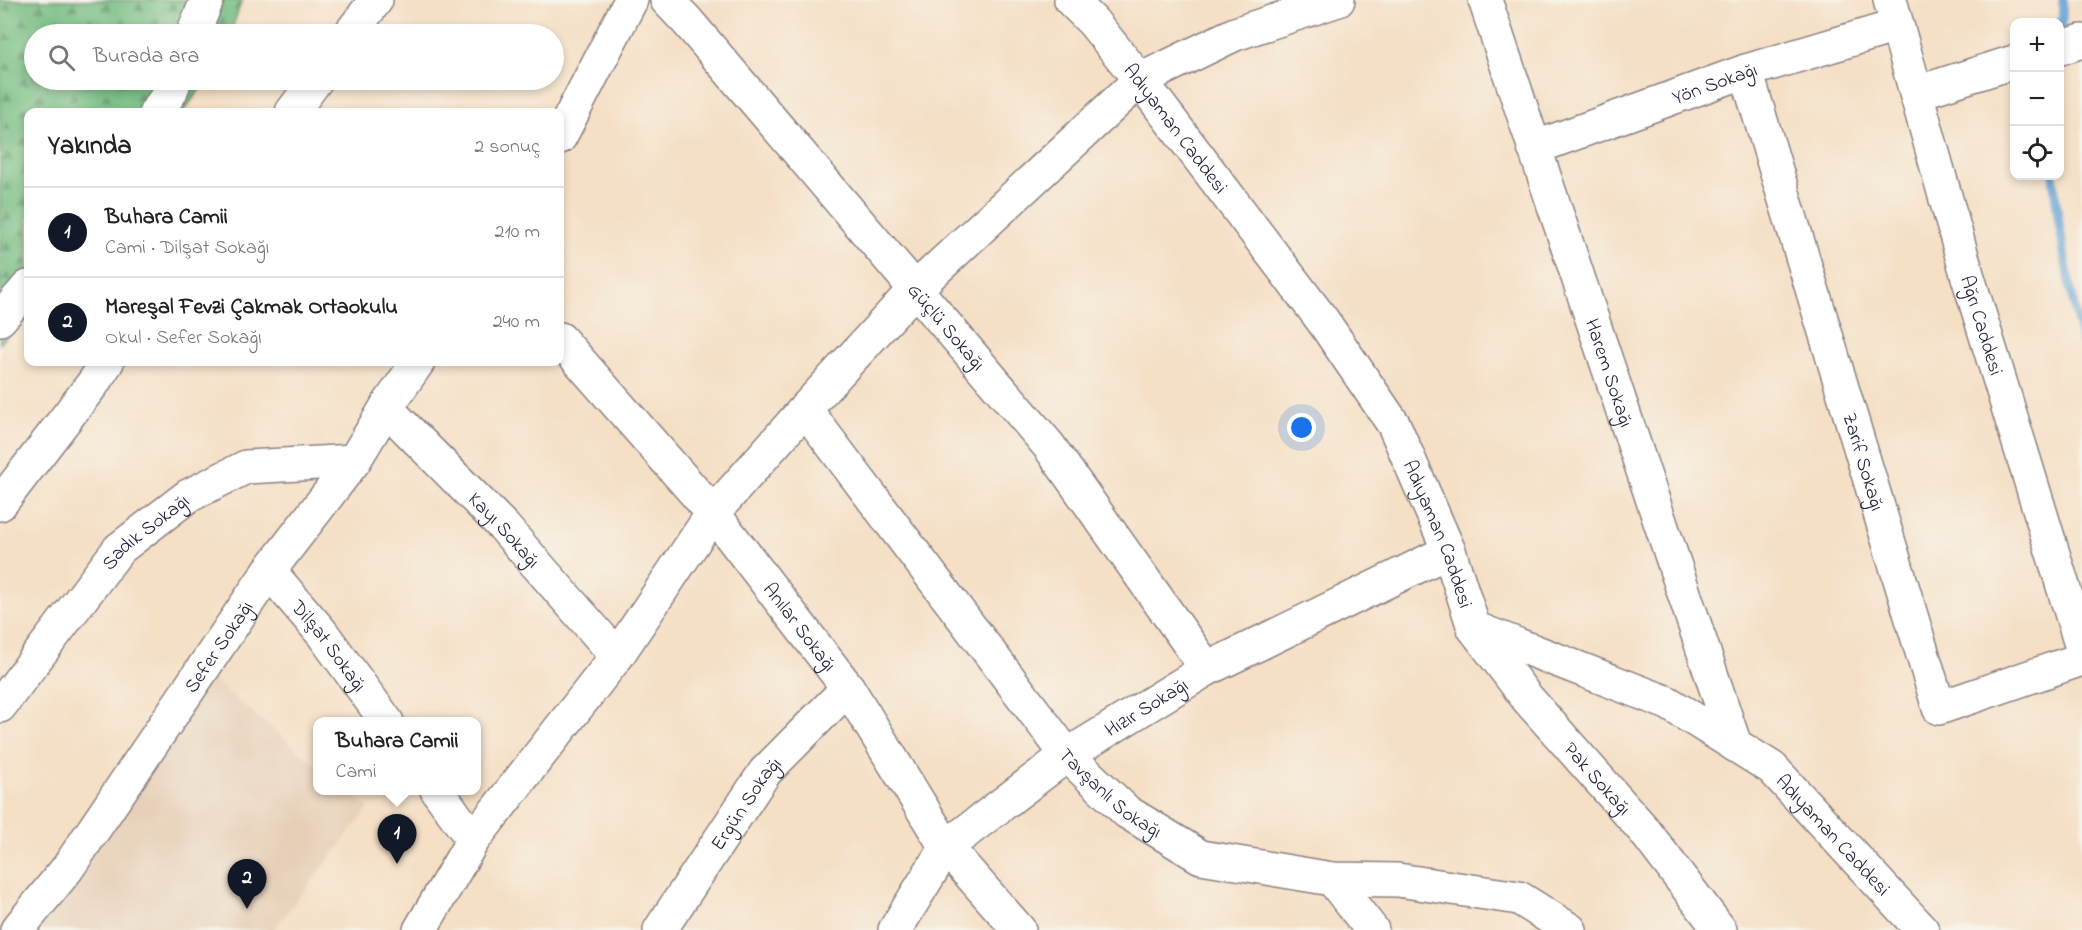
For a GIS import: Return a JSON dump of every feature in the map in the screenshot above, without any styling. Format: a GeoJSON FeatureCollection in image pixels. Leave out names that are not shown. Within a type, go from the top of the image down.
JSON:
{"type":"FeatureCollection","features":[{"type":"Feature","properties":{"kind":"street"},"geometry":{"type":"LineString","coordinates":[[197,24],[207,0]]}},
{"type":"Feature","properties":{"kind":"street"},"geometry":{"type":"LineString","coordinates":[[358,24],[376,0]]}},
{"type":"Feature","properties":{"kind":"street"},"geometry":{"type":"LineString","coordinates":[[564,129],[631,0]]}},
{"type":"Feature","properties":{"kind":"street","name":"Güçlü Sokağı"},"geometry":{"type":"LineString","coordinates":[[667,0],[1049,446],[1207,669]]}},
{"type":"Feature","properties":{"kind":"street","name":"Adıyaman Caddesi"},"geometry":{"type":"LineString","coordinates":[[1071,0],[1093,22],[1140,80],[1323,321],[1394,425],[1449,551],[1474,628],[1668,703],[1772,768],[1922,930]]}},
{"type":"Feature","properties":{"kind":"street"},"geometry":{"type":"LineString","coordinates":[[420,930],[473,840],[617,656],[713,513],[916,288],[1140,80],[1235,34],[1338,0]]}},
{"type":"Feature","properties":{"kind":"street","name":"Harem Sokağı"},"geometry":{"type":"LineString","coordinates":[[1485,0],[1735,745]]}},
{"type":"Feature","properties":{"kind":"street","name":"Yön Sokağı"},"geometry":{"type":"LineString","coordinates":[[1534,148],[1893,13]]}},
{"type":"Feature","properties":{"kind":"street","name":"Ağrı Caddesi"},"geometry":{"type":"LineString","coordinates":[[1893,13],[1966,274],[2082,648]]}},
{"type":"Feature","properties":{"kind":"street"},"geometry":{"type":"LineString","coordinates":[[2064,47],[2082,41]]}},
{"type":"Feature","properties":{"kind":"street"},"geometry":{"type":"LineString","coordinates":[[1916,93],[2010,63]]}},
{"type":"Feature","properties":{"kind":"street","name":"Zarif Sokağı"},"geometry":{"type":"LineString","coordinates":[[1746,70],[1939,708],[2082,659]]}},
{"type":"Feature","properties":{"kind":"street"},"geometry":{"type":"LineString","coordinates":[[159,108],[171,90]]}},
{"type":"Feature","properties":{"kind":"street"},"geometry":{"type":"LineString","coordinates":[[295,108],[308,90]]}},
{"type":"Feature","properties":{"kind":"street"},"geometry":{"type":"LineString","coordinates":[[0,319],[24,291]]}},
{"type":"Feature","properties":{"kind":"street","name":"Anılar Sokağı"},"geometry":{"type":"LineString","coordinates":[[564,344],[713,513],[848,688],[946,847],[1019,930]]}},
{"type":"Feature","properties":{"kind":"street"},"geometry":{"type":"LineString","coordinates":[[0,504],[104,366]]}},
{"type":"Feature","properties":{"kind":"street","name":"Sefer Sokağı"},"geometry":{"type":"LineString","coordinates":[[17,930],[67,869],[269,571],[354,461],[386,408],[415,366]]}},
{"type":"Feature","properties":{"kind":"street","name":"Kayı Sokağı"},"geometry":{"type":"LineString","coordinates":[[386,408],[503,526],[617,656]]}},
{"type":"Feature","properties":{"kind":"street","name":"Tavşanlı Sokağı"},"geometry":{"type":"LineString","coordinates":[[805,409],[1067,754],[1127,812],[1201,857],[1332,879],[1398,880],[1519,898],[1570,930]]}},
{"type":"Feature","properties":{"kind":"street","name":"Sadık Sokağı"},"geometry":{"type":"LineString","coordinates":[[0,706],[119,549],[188,496],[246,466],[354,461]]}},
{"type":"Feature","properties":{"kind":"street","name":"Hızır Sokağı"},"geometry":{"type":"LineString","coordinates":[[895,930],[946,847],[1067,754],[1207,669],[1449,551]]}},
{"type":"Feature","properties":{"kind":"street","name":"Dilşat Sokağı"},"geometry":{"type":"LineString","coordinates":[[269,571],[322,633],[383,717]]}},
{"type":"Feature","properties":{"kind":"street","name":"Pak Sokağı"},"geometry":{"type":"LineString","coordinates":[[1474,628],[1527,698],[1643,829],[1720,930]]}},
{"type":"Feature","properties":{"kind":"street","name":"Ergün Sokağı"},"geometry":{"type":"LineString","coordinates":[[660,930],[765,772],[848,688]]}},
{"type":"Feature","properties":{"kind":"street"},"geometry":{"type":"LineString","coordinates":[[441,795],[473,840]]}},
{"type":"Feature","properties":{"kind":"street"},"geometry":{"type":"LineString","coordinates":[[1332,879],[1372,930]]}},
{"type":"Feature","properties":{"kind":"shaded area"},"geometry":{"type":"Polygon","coordinates":[[[211,678],[313,763],[313,795],[352,795],[369,808],[273,930],[30,930],[211,678]]]}},
{"type":"Feature","properties":{"kind":"green space"},"geometry":{"type":"Polygon","coordinates":[[[0,0],[242,0],[234,24],[24,24],[24,90],[200,90],[186,108],[24,108],[24,316],[0,344],[0,0]]]}},
{"type":"Feature","properties":{"kind":"waterway"},"geometry":{"type":"LineString","coordinates":[[2062,18],[2063,0]]}},
{"type":"Feature","properties":{"kind":"waterway"},"geometry":{"type":"LineString","coordinates":[[2053,180],[2065,258],[2082,340]]}},
{"type":"Feature","properties":{"kind":"place","name":"Buhara Camii"},"geometry":{"type":"Point","coordinates":[397,864]}},
{"type":"Feature","properties":{"kind":"place","name":"Mareşal Fevzi Çakmak Ortaokulu"},"geometry":{"type":"Point","coordinates":[247,909]}}]}
